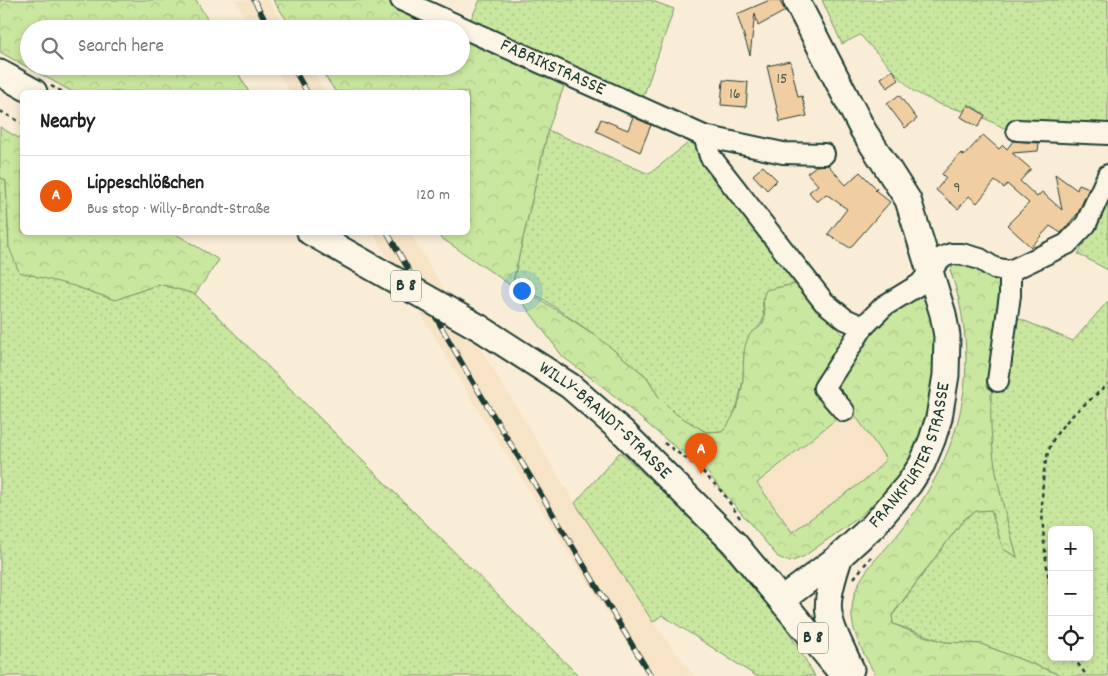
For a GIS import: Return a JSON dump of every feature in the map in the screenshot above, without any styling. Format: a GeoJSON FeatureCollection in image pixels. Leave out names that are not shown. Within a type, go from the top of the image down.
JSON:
{"type":"FeatureCollection","features":[{"type":"Feature","properties":{"kind":"main road","name":"FRANKFURTER STRASSE"},"geometry":{"type":"LineString","coordinates":[[783,599],[840,556],[873,526],[909,484],[922,464],[939,418],[946,375],[947,336],[931,270],[904,191],[864,130],[796,0]]}},
{"type":"Feature","properties":{"kind":"main road"},"geometry":{"type":"LineString","coordinates":[[0,73],[30,90]]}},
{"type":"Feature","properties":{"kind":"main road","name":"WILLY-BRANDT-STRASSE"},"geometry":{"type":"LineString","coordinates":[[315,235],[480,328],[570,386],[624,433],[734,543],[783,599],[844,676]]}},
{"type":"Feature","properties":{"kind":"main road"},"geometry":{"type":"LineString","coordinates":[[840,556],[829,589],[827,608],[833,630],[854,676]]}},
{"type":"Feature","properties":{"kind":"street","name":"FABRIKSTRASSE"},"geometry":{"type":"LineString","coordinates":[[401,0],[446,20]]}},
{"type":"Feature","properties":{"kind":"street","name":"FABRIKSTRASSE"},"geometry":{"type":"LineString","coordinates":[[470,31],[704,136],[783,153],[824,154]]}},
{"type":"Feature","properties":{"kind":"street"},"geometry":{"type":"LineString","coordinates":[[1017,130],[1108,134]]}},
{"type":"Feature","properties":{"kind":"street"},"geometry":{"type":"LineString","coordinates":[[704,136],[710,156],[824,302],[846,320],[863,326]]}},
{"type":"Feature","properties":{"kind":"street"},"geometry":{"type":"LineString","coordinates":[[844,410],[824,388],[863,326],[884,306],[920,284],[941,258],[951,254],[962,254],[980,259],[994,268],[1010,271],[1067,244],[1086,224],[1108,175]]}},
{"type":"Feature","properties":{"kind":"street"},"geometry":{"type":"LineString","coordinates":[[998,382],[1010,295],[1010,271]]}},
{"type":"Feature","properties":{"kind":"path"},"geometry":{"type":"LineString","coordinates":[[0,112],[20,122]]}},
{"type":"Feature","properties":{"kind":"path"},"geometry":{"type":"LineString","coordinates":[[1048,573],[1043,494],[1046,454],[1056,436],[1072,415],[1108,384]]}},
{"type":"Feature","properties":{"kind":"path"},"geometry":{"type":"LineString","coordinates":[[1077,661],[1087,676]]}},
{"type":"Feature","properties":{"kind":"shaded area"},"geometry":{"type":"Polygon","coordinates":[[[235,0],[269,0],[281,20],[247,20],[235,0]]]}},
{"type":"Feature","properties":{"kind":"shaded area"},"geometry":{"type":"Polygon","coordinates":[[[280,75],[315,75],[324,90],[289,90],[280,75]]]}},
{"type":"Feature","properties":{"kind":"shaded area"},"geometry":{"type":"Polygon","coordinates":[[[374,235],[411,235],[575,503],[653,622],[694,676],[650,676],[591,588],[476,407],[374,235]]]}},
{"type":"Feature","properties":{"kind":"shaded area"},"geometry":{"type":"Polygon","coordinates":[[[851,408],[886,459],[869,477],[792,532],[757,483],[851,408]]]}},
{"type":"Feature","properties":{"kind":"green space"},"geometry":{"type":"Polygon","coordinates":[[[0,0],[196,0],[208,20],[20,20],[20,63],[0,52],[0,0]]]}},
{"type":"Feature","properties":{"kind":"green space"},"geometry":{"type":"Polygon","coordinates":[[[273,0],[387,0],[431,20],[287,20],[273,0]]]}},
{"type":"Feature","properties":{"kind":"green space"},"geometry":{"type":"Polygon","coordinates":[[[480,0],[650,0],[674,9],[641,103],[470,21],[480,0]]]}},
{"type":"Feature","properties":{"kind":"green space"},"geometry":{"type":"Polygon","coordinates":[[[822,0],[1108,0],[1108,122],[1087,131],[1018,135],[984,118],[985,115],[969,104],[963,111],[939,104],[913,91],[860,35],[842,44],[822,0]]]}},
{"type":"Feature","properties":{"kind":"green space"},"geometry":{"type":"Polygon","coordinates":[[[470,38],[566,81],[548,130],[513,282],[595,335],[647,377],[658,396],[676,414],[706,432],[723,431],[734,413],[742,385],[745,346],[751,334],[763,323],[763,298],[766,290],[800,283],[848,341],[918,295],[925,298],[936,337],[932,405],[913,457],[899,479],[858,518],[803,557],[790,562],[778,557],[701,465],[670,443],[606,389],[563,357],[509,284],[437,235],[470,235],[470,90],[335,90],[324,75],[470,75],[470,38]],[[850,408],[757,483],[792,532],[869,477],[886,459],[850,408]]]}},
{"type":"Feature","properties":{"kind":"green space"},"geometry":{"type":"Polygon","coordinates":[[[42,75],[239,75],[248,90],[69,90],[42,75]]]}},
{"type":"Feature","properties":{"kind":"green space"},"geometry":{"type":"Polygon","coordinates":[[[0,127],[20,139],[20,235],[177,235],[219,260],[195,294],[159,284],[115,300],[74,286],[19,272],[9,247],[6,181],[0,177],[0,127]]]}},
{"type":"Feature","properties":{"kind":"green space"},"geometry":{"type":"Polygon","coordinates":[[[548,130],[649,174],[692,140],[800,283],[775,288],[762,298],[764,318],[744,353],[743,380],[738,403],[731,421],[723,431],[706,432],[676,414],[658,396],[647,377],[595,335],[543,299],[513,282],[548,130]]]}},
{"type":"Feature","properties":{"kind":"green space"},"geometry":{"type":"Polygon","coordinates":[[[0,177],[6,181],[9,247],[74,286],[115,300],[159,284],[195,294],[579,676],[0,676],[0,177]]]}},
{"type":"Feature","properties":{"kind":"green space"},"geometry":{"type":"Polygon","coordinates":[[[1108,202],[1108,270],[1078,254],[1108,202]]]}},
{"type":"Feature","properties":{"kind":"green space"},"geometry":{"type":"Polygon","coordinates":[[[957,262],[972,265],[1005,285],[994,363],[991,422],[996,471],[1017,557],[1003,549],[991,510],[976,511],[964,519],[892,615],[893,624],[920,635],[945,642],[981,644],[1063,676],[876,676],[859,644],[853,626],[852,609],[854,597],[863,576],[921,503],[938,472],[952,440],[961,408],[965,375],[965,341],[960,306],[950,270],[957,262]]]}},
{"type":"Feature","properties":{"kind":"green space"},"geometry":{"type":"Polygon","coordinates":[[[1108,301],[1108,676],[1063,676],[981,644],[945,642],[893,624],[892,616],[964,519],[976,511],[991,510],[1003,549],[1017,557],[1000,494],[990,429],[992,386],[1013,316],[1073,341],[1108,301]]]}},
{"type":"Feature","properties":{"kind":"green space"},"geometry":{"type":"Polygon","coordinates":[[[620,452],[698,524],[784,624],[815,676],[756,676],[662,615],[653,622],[575,503],[620,452]]]}},
{"type":"Feature","properties":{"kind":"building"},"geometry":{"type":"Polygon","coordinates":[[[770,0],[779,0],[785,11],[758,26],[755,13],[750,55],[737,14],[770,0]]]}},
{"type":"Feature","properties":{"kind":"building"},"geometry":{"type":"Polygon","coordinates":[[[790,61],[798,97],[802,96],[807,116],[780,122],[767,66],[790,61]]]}},
{"type":"Feature","properties":{"kind":"building"},"geometry":{"type":"Polygon","coordinates":[[[893,70],[899,80],[887,88],[881,78],[893,70]]]}},
{"type":"Feature","properties":{"kind":"building"},"geometry":{"type":"Polygon","coordinates":[[[723,80],[748,82],[746,107],[721,105],[723,80]]]}},
{"type":"Feature","properties":{"kind":"building"},"geometry":{"type":"Polygon","coordinates":[[[899,95],[917,119],[905,128],[887,104],[899,95]]]}},
{"type":"Feature","properties":{"kind":"building"},"geometry":{"type":"Polygon","coordinates":[[[968,105],[985,115],[978,127],[961,117],[968,105]]]}},
{"type":"Feature","properties":{"kind":"building"},"geometry":{"type":"Polygon","coordinates":[[[633,117],[651,125],[640,152],[596,131],[601,119],[628,130],[633,117]]]}},
{"type":"Feature","properties":{"kind":"building"},"geometry":{"type":"Polygon","coordinates":[[[983,135],[999,149],[1003,145],[1007,149],[1013,141],[1039,143],[1038,151],[1012,153],[1031,169],[1020,181],[1037,197],[1042,192],[1062,210],[1055,174],[1077,190],[1079,184],[1089,188],[1078,213],[1061,233],[1050,226],[1031,247],[1007,225],[1029,203],[1007,184],[1004,188],[995,181],[977,203],[969,196],[958,209],[936,190],[946,178],[942,174],[961,153],[964,156],[983,135]]]}},
{"type":"Feature","properties":{"kind":"building"},"geometry":{"type":"Polygon","coordinates":[[[828,165],[846,185],[860,172],[877,189],[875,190],[890,202],[850,248],[828,234],[847,209],[826,194],[817,202],[809,192],[818,185],[807,173],[816,166],[828,165]]]}},
{"type":"Feature","properties":{"kind":"building"},"geometry":{"type":"Polygon","coordinates":[[[763,166],[777,180],[767,190],[753,175],[763,166]]]}},
{"type":"Feature","properties":{"kind":"railway"},"geometry":{"type":"LineString","coordinates":[[254,0],[265,20]]}},
{"type":"Feature","properties":{"kind":"railway"},"geometry":{"type":"LineString","coordinates":[[297,75],[306,90]]}},
{"type":"Feature","properties":{"kind":"railway"},"geometry":{"type":"LineString","coordinates":[[389,235],[467,372],[651,676]]}},
{"type":"Feature","properties":{"kind":"place","name":"Lippeschlößchen"},"geometry":{"type":"Point","coordinates":[701,474]}}]}
